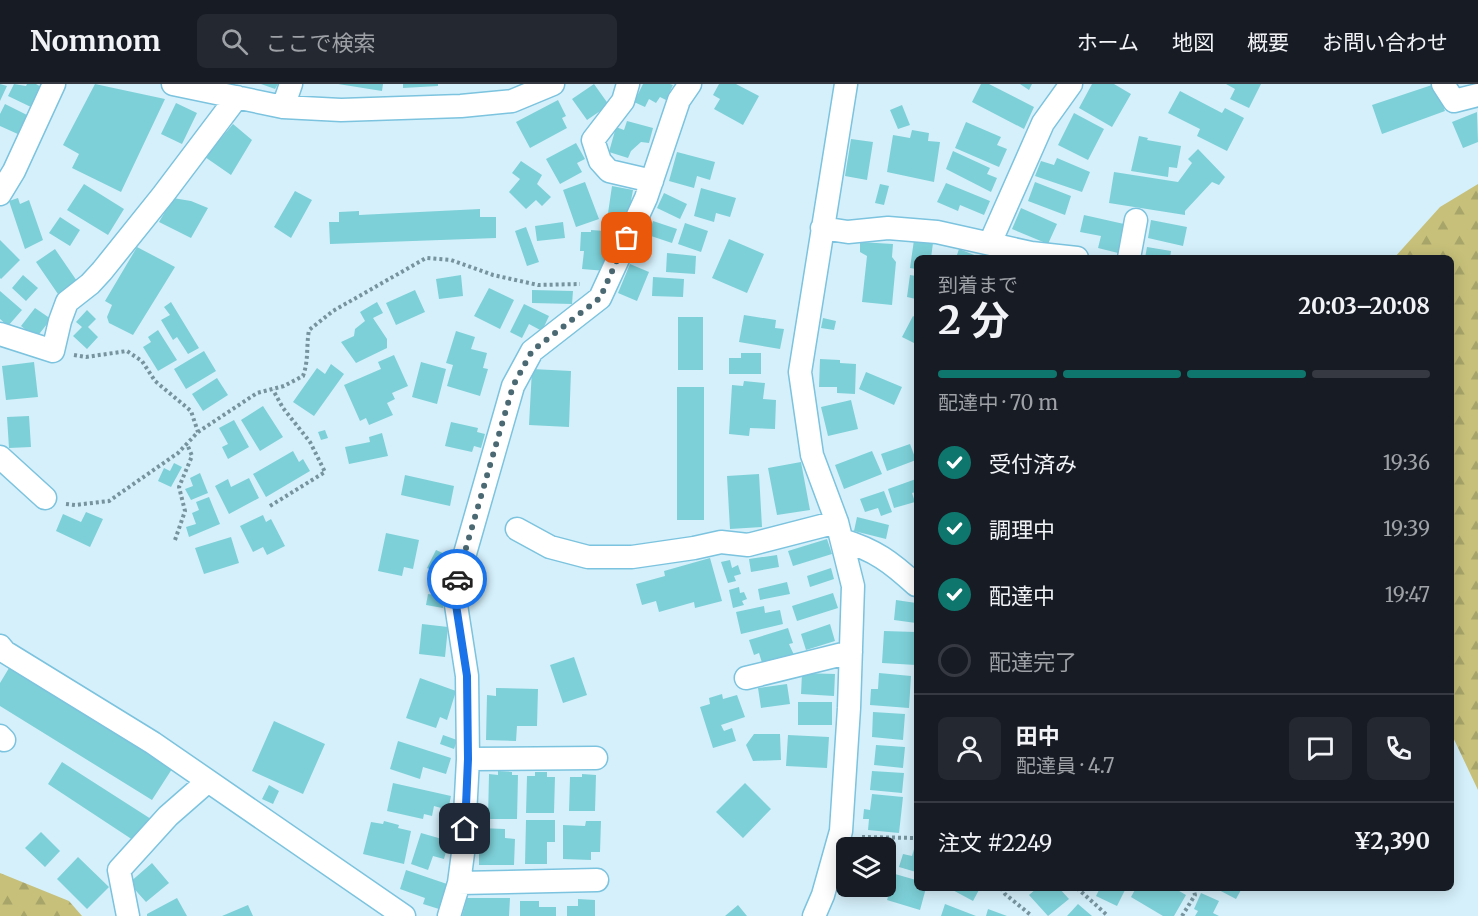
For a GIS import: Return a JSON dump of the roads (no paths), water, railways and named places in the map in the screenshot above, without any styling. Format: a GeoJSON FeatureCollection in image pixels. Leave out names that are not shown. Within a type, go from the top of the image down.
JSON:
{"type":"FeatureCollection","features":[{"type":"Feature","properties":{"kind":"street"},"geometry":{"type":"LineString","coordinates":[[0,194],[14,171],[54,84]]}},
{"type":"Feature","properties":{"kind":"street"},"geometry":{"type":"LineString","coordinates":[[173,84],[283,107],[341,110],[460,106],[512,101],[553,84]]}},
{"type":"Feature","properties":{"kind":"street"},"geometry":{"type":"LineString","coordinates":[[283,107],[291,84]]}},
{"type":"Feature","properties":{"kind":"street"},"geometry":{"type":"LineString","coordinates":[[628,84],[623,101],[593,140],[600,161],[609,171],[652,181]]}},
{"type":"Feature","properties":{"kind":"street"},"geometry":{"type":"LineString","coordinates":[[449,916],[459,883],[464,841],[468,759],[467,676],[454,592],[513,386],[532,351],[600,298],[652,181],[679,100],[690,84]]}},
{"type":"Feature","properties":{"kind":"street"},"geometry":{"type":"LineString","coordinates":[[814,916],[823,895],[841,831],[853,586],[839,531],[812,455],[800,372],[846,84]]}},
{"type":"Feature","properties":{"kind":"street"},"geometry":{"type":"LineString","coordinates":[[990,243],[1043,123],[1071,84]]}},
{"type":"Feature","properties":{"kind":"street"},"geometry":{"type":"LineString","coordinates":[[1443,84],[1454,101],[1478,95]]}},
{"type":"Feature","properties":{"kind":"street"},"geometry":{"type":"LineString","coordinates":[[0,334],[53,351],[67,302],[102,271],[164,195],[237,97]]}},
{"type":"Feature","properties":{"kind":"street"},"geometry":{"type":"LineString","coordinates":[[1130,255],[1136,220]]}},
{"type":"Feature","properties":{"kind":"street"},"geometry":{"type":"LineString","coordinates":[[822,228],[848,232],[888,228],[937,232],[990,243],[1031,255]]}},
{"type":"Feature","properties":{"kind":"street"},"geometry":{"type":"LineString","coordinates":[[0,457],[45,498]]}},
{"type":"Feature","properties":{"kind":"street"},"geometry":{"type":"LineString","coordinates":[[517,529],[550,547],[588,557],[632,557],[721,542],[748,545],[839,531],[895,565],[914,583]]}},
{"type":"Feature","properties":{"kind":"street"},"geometry":{"type":"LineString","coordinates":[[2,652],[153,743],[404,916]]}},
{"type":"Feature","properties":{"kind":"street"},"geometry":{"type":"LineString","coordinates":[[746,678],[850,652]]}},
{"type":"Feature","properties":{"kind":"street"},"geometry":{"type":"LineString","coordinates":[[468,759],[596,758]]}},
{"type":"Feature","properties":{"kind":"street"},"geometry":{"type":"LineString","coordinates":[[128,916],[119,870],[168,816],[208,781]]}},
{"type":"Feature","properties":{"kind":"street"},"geometry":{"type":"LineString","coordinates":[[459,883],[597,880]]}}]}
